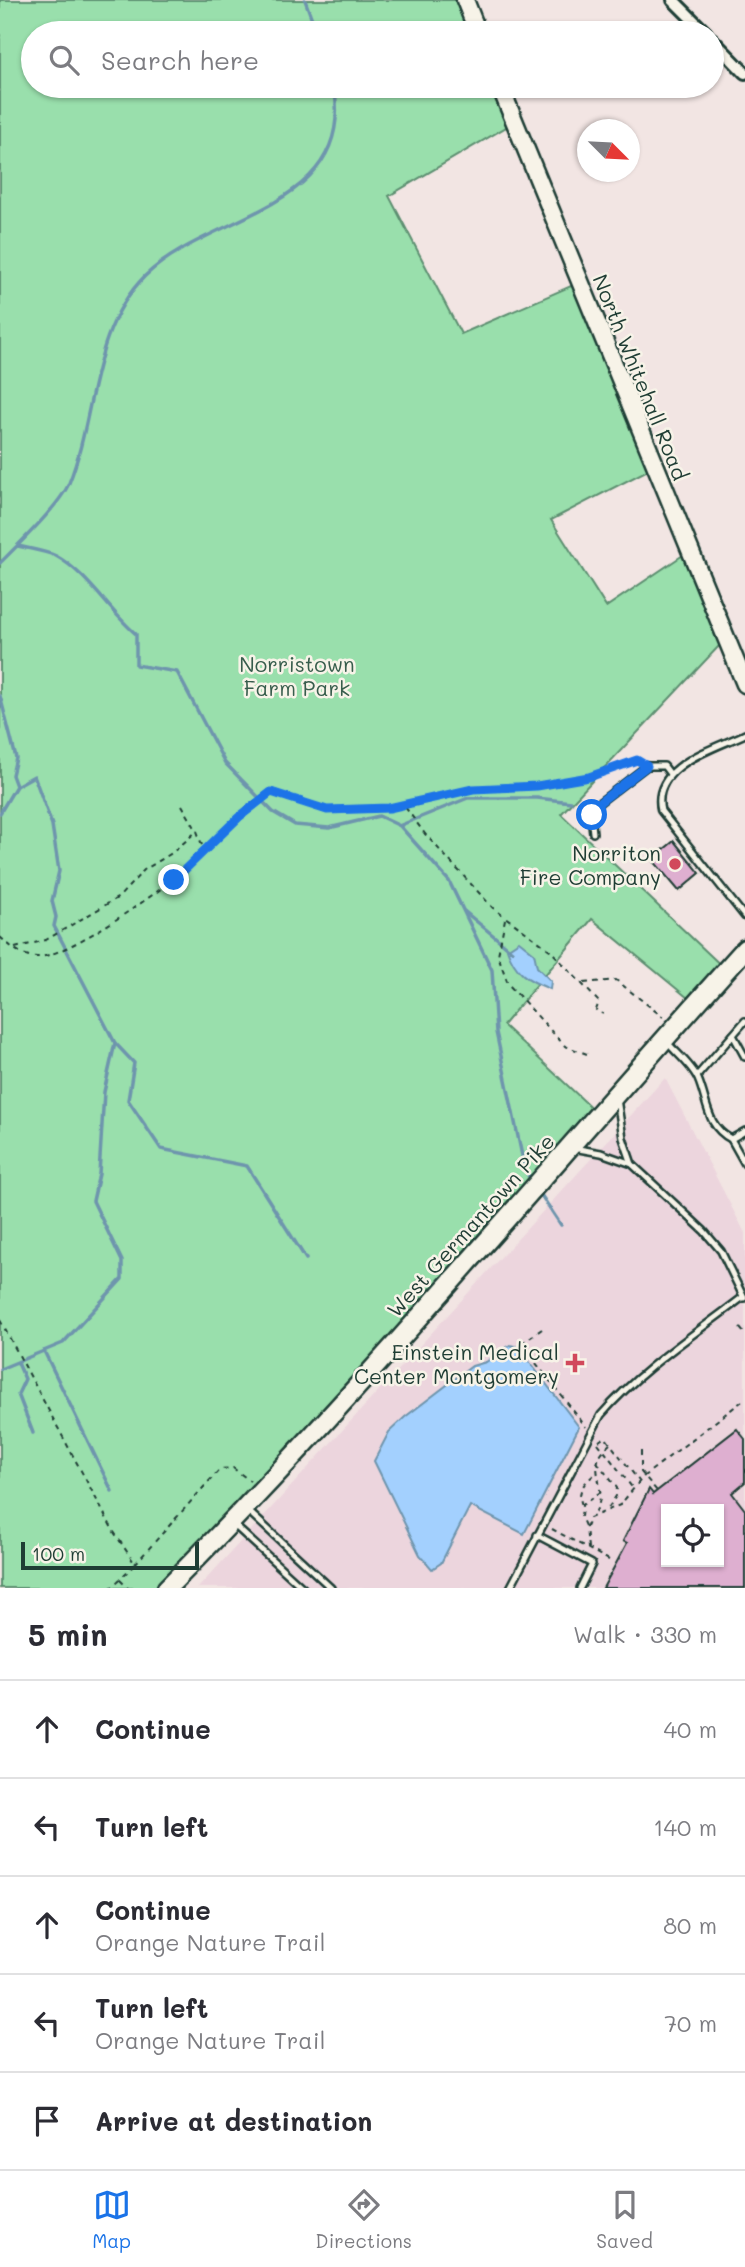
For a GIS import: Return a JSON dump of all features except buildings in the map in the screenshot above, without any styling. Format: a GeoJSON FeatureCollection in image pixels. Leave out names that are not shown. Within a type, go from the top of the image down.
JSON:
{"type":"FeatureCollection","features":[{"type":"Feature","properties":{"kind":"main road"},"geometry":{"type":"LineString","coordinates":[[465,0],[473,21]]}},
{"type":"Feature","properties":{"kind":"main road","name":"North Whitehall Road"},"geometry":{"type":"LineString","coordinates":[[505,98],[744,678]]}},
{"type":"Feature","properties":{"kind":"main road","name":"West Germantown Pike"},"geometry":{"type":"LineString","coordinates":[[167,1588],[261,1492],[745,949]]}},
{"type":"Feature","properties":{"kind":"street"},"geometry":{"type":"LineString","coordinates":[[674,0],[694,21]]}},
{"type":"Feature","properties":{"kind":"street"},"geometry":{"type":"LineString","coordinates":[[724,51],[745,73]]}},
{"type":"Feature","properties":{"kind":"lane"},"geometry":{"type":"LineString","coordinates":[[745,734],[684,763],[670,774],[660,794],[661,811],[745,917]]}},
{"type":"Feature","properties":{"kind":"lane"},"geometry":{"type":"LineString","coordinates":[[593,832],[592,815],[600,802],[647,766],[664,766],[670,774]]}},
{"type":"Feature","properties":{"kind":"lane"},"geometry":{"type":"LineString","coordinates":[[697,1076],[745,1021]]}},
{"type":"Feature","properties":{"kind":"lane"},"geometry":{"type":"LineString","coordinates":[[669,1032],[697,1076],[710,1119],[722,1134],[731,1139],[745,1164]]}},
{"type":"Feature","properties":{"kind":"lane"},"geometry":{"type":"LineString","coordinates":[[733,1035],[745,1057]]}},
{"type":"Feature","properties":{"kind":"lane"},"geometry":{"type":"LineString","coordinates":[[617,1092],[621,1125],[632,1164]]}},
{"type":"Feature","properties":{"kind":"lane"},"geometry":{"type":"LineString","coordinates":[[731,1139],[745,1131]]}},
{"type":"Feature","properties":{"kind":"lane"},"geometry":{"type":"LineString","coordinates":[[510,1588],[590,1433],[620,1394],[744,1298],[721,1251],[632,1164],[601,1153],[569,1148]]}},
{"type":"Feature","properties":{"kind":"lane"},"geometry":{"type":"LineString","coordinates":[[245,1508],[331,1588]]}},
{"type":"Feature","properties":{"kind":"lane"},"geometry":{"type":"LineString","coordinates":[[232,1523],[303,1588]]}},
{"type":"Feature","properties":{"kind":"lane"},"geometry":{"type":"LineString","coordinates":[[537,1535],[592,1564],[580,1588]]}},
{"type":"Feature","properties":{"kind":"path"},"geometry":{"type":"LineString","coordinates":[[0,937],[15,949],[36,957],[59,951],[174,880],[239,817],[271,792],[327,810],[405,807],[473,789],[537,786],[589,777],[637,760],[647,766]]}},
{"type":"Feature","properties":{"kind":"path"},"geometry":{"type":"LineString","coordinates":[[182,805],[197,831],[204,852]]}},
{"type":"Feature","properties":{"kind":"path"},"geometry":{"type":"LineString","coordinates":[[405,807],[440,851],[505,918],[550,950],[582,983],[599,1002],[596,1010],[603,1014]]}},
{"type":"Feature","properties":{"kind":"path"},"geometry":{"type":"LineString","coordinates":[[15,949],[46,940],[119,897],[144,870],[172,853],[197,831]]}},
{"type":"Feature","properties":{"kind":"path"},"geometry":{"type":"LineString","coordinates":[[505,918],[498,955],[508,984],[565,1046],[587,1054]]}},
{"type":"Feature","properties":{"kind":"path"},"geometry":{"type":"LineString","coordinates":[[582,983],[617,979],[669,1032]]}},
{"type":"Feature","properties":{"kind":"path"},"geometry":{"type":"LineString","coordinates":[[0,1320],[114,1532],[135,1564]]}},
{"type":"Feature","properties":{"kind":"path"},"geometry":{"type":"LineString","coordinates":[[740,1328],[745,1334]]}},
{"type":"Feature","properties":{"kind":"path"},"geometry":{"type":"LineString","coordinates":[[542,1329],[521,1344],[590,1433]]}},
{"type":"Feature","properties":{"kind":"path"},"geometry":{"type":"LineString","coordinates":[[595,1514],[620,1506],[644,1476],[745,1399]]}},
{"type":"Feature","properties":{"kind":"path"},"geometry":{"type":"LineString","coordinates":[[634,1490],[597,1443],[605,1437],[640,1482]]}},
{"type":"Feature","properties":{"kind":"path"},"geometry":{"type":"LineString","coordinates":[[586,1527],[595,1514],[602,1491],[596,1461],[610,1444]]}},
{"type":"Feature","properties":{"kind":"path"},"geometry":{"type":"LineString","coordinates":[[641,1451],[641,1472],[657,1491]]}},
{"type":"Feature","properties":{"kind":"path"},"geometry":{"type":"LineString","coordinates":[[596,1461],[617,1488],[616,1496],[607,1510]]}},
{"type":"Feature","properties":{"kind":"path"},"geometry":{"type":"LineString","coordinates":[[111,1588],[220,1469],[238,1470],[261,1492]]}},
{"type":"Feature","properties":{"kind":"path"},"geometry":{"type":"LineString","coordinates":[[588,1548],[579,1496],[597,1473]]}},
{"type":"Feature","properties":{"kind":"path"},"geometry":{"type":"LineString","coordinates":[[582,1505],[602,1491]]}},
{"type":"Feature","properties":{"kind":"path"},"geometry":{"type":"LineString","coordinates":[[542,1524],[610,1560]]}},
{"type":"Feature","properties":{"kind":"path"},"geometry":{"type":"LineString","coordinates":[[119,1580],[128,1588]]}},
{"type":"Feature","properties":{"kind":"shaded area","name":"Einstein Medical Center Montgomery"},"geometry":{"type":"Polygon","coordinates":[[[665,1078],[745,1233],[745,1588],[198,1588],[665,1078]]]}},
{"type":"Feature","properties":{"kind":"green space","name":"Norristown Farm Park"},"geometry":{"type":"Polygon","coordinates":[[[0,0],[469,0],[478,21],[21,21],[21,98],[509,98],[518,120],[389,196],[461,334],[587,279],[650,469],[551,520],[606,607],[689,551],[720,645],[561,814],[728,972],[694,1003],[592,919],[503,1025],[598,1114],[164,1588],[0,1588],[0,0]]]}},
{"type":"Feature","properties":{"kind":"water"},"geometry":{"type":"Polygon","coordinates":[[[519,941],[534,953],[537,967],[551,981],[550,989],[528,979],[514,964],[507,949],[519,941]]]}},
{"type":"Feature","properties":{"kind":"water"},"geometry":{"type":"Polygon","coordinates":[[[510,1345],[518,1347],[579,1427],[524,1534],[470,1506],[441,1563],[432,1569],[420,1555],[374,1461],[389,1432],[405,1417],[472,1366],[486,1362],[510,1345]]]}},
{"type":"Feature","properties":{"kind":"waterway"},"geometry":{"type":"LineString","coordinates":[[305,0],[313,21]]}},
{"type":"Feature","properties":{"kind":"waterway"},"geometry":{"type":"LineString","coordinates":[[0,563],[48,513],[69,483],[78,457],[104,348],[127,298],[145,276],[173,255],[273,203],[302,183],[323,159],[335,127],[334,98]]}},
{"type":"Feature","properties":{"kind":"waterway"},"geometry":{"type":"LineString","coordinates":[[18,546],[56,556],[88,582],[136,634],[136,665],[177,672],[225,763],[273,812],[295,825],[329,828],[379,816],[400,826],[449,881],[492,970],[496,1032],[525,1170],[533,1183]]}},
{"type":"Feature","properties":{"kind":"waterway"},"geometry":{"type":"LineString","coordinates":[[0,696],[16,758],[12,775],[16,786],[34,776],[52,825],[59,871],[52,901],[56,917],[54,926],[115,1043],[104,1092],[99,1174],[93,1201],[122,1261],[122,1279],[63,1343],[0,1369]]}},
{"type":"Feature","properties":{"kind":"waterway"},"geometry":{"type":"LineString","coordinates":[[0,813],[16,786]]}},
{"type":"Feature","properties":{"kind":"waterway"},"geometry":{"type":"LineString","coordinates":[[401,825],[468,798],[537,798],[571,802]]}},
{"type":"Feature","properties":{"kind":"waterway"},"geometry":{"type":"LineString","coordinates":[[464,911],[512,951]]}},
{"type":"Feature","properties":{"kind":"waterway"},"geometry":{"type":"LineString","coordinates":[[115,1043],[134,1063],[128,1100],[161,1149],[247,1166],[306,1259]]}},
{"type":"Feature","properties":{"kind":"waterway"},"geometry":{"type":"LineString","coordinates":[[539,1192],[561,1225]]}},
{"type":"Feature","properties":{"kind":"waterway"},"geometry":{"type":"LineString","coordinates":[[44,1351],[112,1491]]}},
{"type":"Feature","properties":{"kind":"waterway"},"geometry":{"type":"LineString","coordinates":[[18,1363],[25,1379],[18,1394],[33,1433]]}},
{"type":"Feature","properties":{"kind":"place","name":"Norriton Fire Company"},"geometry":{"type":"Point","coordinates":[675,864]}},
{"type":"Feature","properties":{"kind":"place","name":"Einstein Medical Center Montgomery"},"geometry":{"type":"Point","coordinates":[575,1363]}},
{"type":"Feature","properties":{"kind":"route"},"geometry":{"type":"LineString","coordinates":[[174,880],[239,817],[271,792],[327,810],[405,807],[473,789],[537,786],[589,777],[637,760],[647,766],[600,802],[592,815]]}}]}
